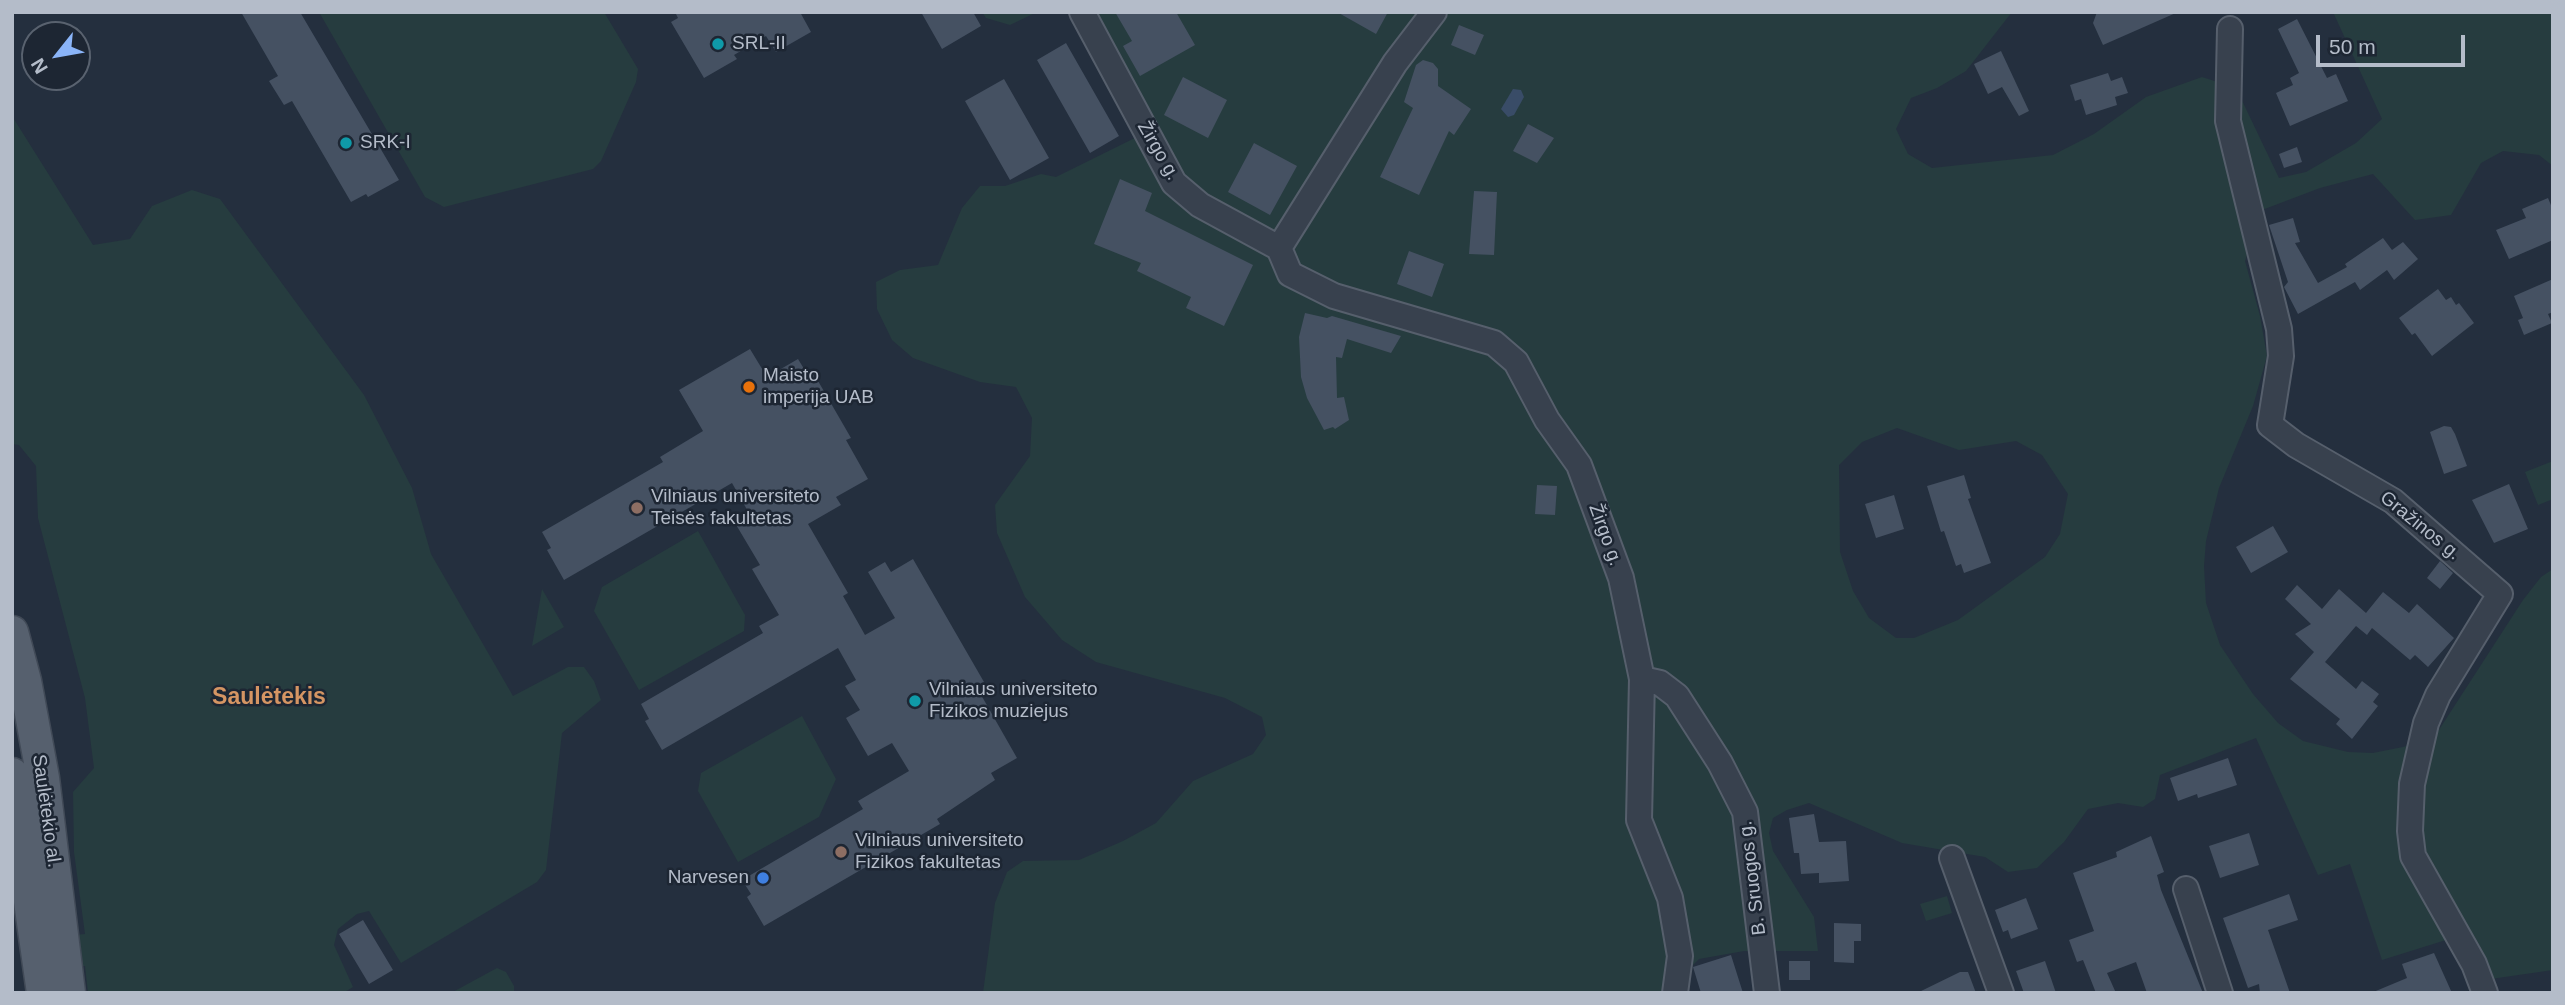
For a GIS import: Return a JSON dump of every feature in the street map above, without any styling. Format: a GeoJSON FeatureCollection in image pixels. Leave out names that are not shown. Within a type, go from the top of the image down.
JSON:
{"type":"FeatureCollection","features":[{"type":"Feature","properties":{"kind":"main road","name":"Saulėtekio al."},"geometry":{"type":"LineString","coordinates":[[12,632],[25,681],[43,778],[69,993]]}},
{"type":"Feature","properties":{"kind":"main road","name":"Saulėtekio al."},"geometry":{"type":"LineString","coordinates":[[12,774],[43,993]]}},
{"type":"Feature","properties":{"kind":"street","name":"Žirgo g."},"geometry":{"type":"LineString","coordinates":[[1082,12],[1174,183],[1200,205],[1279,248],[1290,274],[1334,296],[1494,343],[1516,362],[1547,420],[1585,478],[1621,578],[1642,678],[1639,820],[1670,898],[1680,956],[1675,993]]}},
{"type":"Feature","properties":{"kind":"street"},"geometry":{"type":"LineString","coordinates":[[1279,248],[1395,63],[1434,12]]}},
{"type":"Feature","properties":{"kind":"street","name":"Gražinos g."},"geometry":{"type":"LineString","coordinates":[[2230,29],[2228,121],[2279,329],[2281,356],[2270,425],[2296,445],[2393,501],[2500,594],[2438,695],[2427,723],[2412,784],[2410,831],[2413,856],[2474,964],[2486,993]]}},
{"type":"Feature","properties":{"kind":"street","name":"B. Sruogos g."},"geometry":{"type":"LineString","coordinates":[[1642,678],[1660,683],[1677,696],[1720,763],[1745,812],[1767,993]]}},
{"type":"Feature","properties":{"kind":"street"},"geometry":{"type":"LineString","coordinates":[[1952,858],[2001,993]]}},
{"type":"Feature","properties":{"kind":"street"},"geometry":{"type":"LineString","coordinates":[[2186,889],[2220,993]]}},
{"type":"Feature","properties":{"kind":"green space"},"geometry":{"type":"Polygon","coordinates":[[[319,12],[604,12],[638,69],[636,82],[601,161],[593,169],[444,207],[425,197],[319,12]]]}},
{"type":"Feature","properties":{"kind":"green space"},"geometry":{"type":"Polygon","coordinates":[[[982,12],[1037,12],[1010,25],[986,18],[982,12]]]}},
{"type":"Feature","properties":{"kind":"green space"},"geometry":{"type":"Polygon","coordinates":[[[1085,12],[2012,12],[1966,71],[1937,88],[1911,98],[1896,129],[1908,154],[1932,168],[2053,155],[2094,134],[2146,97],[2202,77],[2236,88],[2279,178],[2306,172],[2356,143],[2382,119],[2333,12],[2553,12],[2553,166],[2539,155],[2503,151],[2481,163],[2451,215],[2415,220],[2373,174],[2320,188],[2262,210],[2245,261],[2260,316],[2267,356],[2253,406],[2219,488],[2206,541],[2204,566],[2206,603],[2220,645],[2253,694],[2278,723],[2303,741],[2348,752],[2373,753],[2403,747],[2435,736],[2523,600],[2541,577],[2553,569],[2553,970],[2470,982],[2446,940],[2382,960],[2350,864],[2318,875],[2256,738],[2160,775],[2155,799],[2143,807],[2118,803],[2088,809],[2064,842],[2037,868],[2008,872],[1985,857],[1902,843],[1809,803],[1787,810],[1773,818],[1769,833],[1773,851],[1814,917],[1818,951],[1744,951],[1699,959],[1665,993],[983,993],[995,903],[1007,872],[1023,861],[1079,860],[1123,841],[1156,823],[1193,781],[1253,754],[1266,735],[1262,717],[1225,698],[1096,662],[1062,640],[1025,597],[997,533],[995,505],[1030,456],[1032,418],[1016,387],[980,382],[913,358],[892,340],[877,309],[876,282],[900,270],[938,265],[962,208],[980,186],[1005,186],[1041,174],[1056,177],[1151,130],[1085,12]],[[1897,428],[1862,442],[1839,465],[1840,552],[1853,591],[1869,618],[1896,638],[1914,638],[1958,620],[2045,557],[2060,534],[2068,494],[2042,455],[2016,441],[1959,450],[1897,428]]]}},
{"type":"Feature","properties":{"kind":"green space"},"geometry":{"type":"Polygon","coordinates":[[[12,116],[93,245],[130,239],[152,206],[192,190],[220,199],[364,395],[412,488],[431,554],[513,696],[568,667],[584,667],[594,681],[601,700],[562,733],[546,870],[537,882],[401,963],[369,911],[357,914],[338,929],[334,945],[353,987],[343,993],[88,993],[85,966],[76,966],[73,935],[85,934],[74,852],[73,792],[94,768],[85,698],[38,518],[36,466],[19,445],[12,444],[12,116]]]}},
{"type":"Feature","properties":{"kind":"green space"},"geometry":{"type":"Polygon","coordinates":[[[2553,461],[2553,499],[2538,505],[2525,472],[2553,461]]]}},
{"type":"Feature","properties":{"kind":"green space"},"geometry":{"type":"Polygon","coordinates":[[[698,531],[745,615],[744,631],[639,690],[594,611],[602,587],[698,531]]]}},
{"type":"Feature","properties":{"kind":"green space"},"geometry":{"type":"Polygon","coordinates":[[[542,589],[564,627],[532,646],[542,589]]]}},
{"type":"Feature","properties":{"kind":"green space"},"geometry":{"type":"Polygon","coordinates":[[[802,716],[836,779],[819,817],[738,862],[698,791],[701,773],[802,716]]]}},
{"type":"Feature","properties":{"kind":"green space"},"geometry":{"type":"Polygon","coordinates":[[[1947,896],[1952,913],[1926,921],[1920,904],[1947,896]]]}},
{"type":"Feature","properties":{"kind":"green space"},"geometry":{"type":"Polygon","coordinates":[[[497,968],[506,972],[514,986],[514,993],[451,993],[497,968]]]}},
{"type":"Feature","properties":{"kind":"water"},"geometry":{"type":"Polygon","coordinates":[[[1513,89],[1521,90],[1524,97],[1514,115],[1508,117],[1501,109],[1513,89]]]}},
{"type":"Feature","properties":{"kind":"building","name":"SRK-I"},"geometry":{"type":"Polygon","coordinates":[[[241,12],[300,12],[399,180],[368,197],[366,194],[351,202],[292,101],[284,105],[269,81],[278,76],[241,12]]]}},
{"type":"Feature","properties":{"kind":"building","name":"SRL-II"},"geometry":{"type":"Polygon","coordinates":[[[675,12],[800,12],[811,32],[776,52],[766,36],[734,55],[737,59],[704,78],[671,22],[678,18],[675,12]]]}},
{"type":"Feature","properties":{"kind":"building"},"geometry":{"type":"Polygon","coordinates":[[[921,12],[973,12],[981,26],[942,49],[921,12]]]}},
{"type":"Feature","properties":{"kind":"building"},"geometry":{"type":"Polygon","coordinates":[[[1115,12],[1176,12],[1195,45],[1140,76],[1123,46],[1132,41],[1115,12]]]}},
{"type":"Feature","properties":{"kind":"building"},"geometry":{"type":"Polygon","coordinates":[[[1337,12],[1388,12],[1376,34],[1337,12]]]}},
{"type":"Feature","properties":{"kind":"building"},"geometry":{"type":"Polygon","coordinates":[[[2097,12],[2178,12],[2103,45],[2093,23],[2097,12]]]}},
{"type":"Feature","properties":{"kind":"building"},"geometry":{"type":"Polygon","coordinates":[[[2297,19],[2327,78],[2336,74],[2348,101],[2290,126],[2276,93],[2293,85],[2290,78],[2299,73],[2278,29],[2297,19]]]}},
{"type":"Feature","properties":{"kind":"building"},"geometry":{"type":"Polygon","coordinates":[[[1459,25],[1484,35],[1475,55],[1451,45],[1459,25]]]}},
{"type":"Feature","properties":{"kind":"building"},"geometry":{"type":"Polygon","coordinates":[[[1066,43],[1119,136],[1090,153],[1037,60],[1066,43]]]}},
{"type":"Feature","properties":{"kind":"building"},"geometry":{"type":"Polygon","coordinates":[[[2001,51],[2029,111],[2019,116],[2002,87],[1988,94],[1974,64],[2001,51]]]}},
{"type":"Feature","properties":{"kind":"building"},"geometry":{"type":"Polygon","coordinates":[[[1423,60],[1433,63],[1438,69],[1438,86],[1471,109],[1454,135],[1449,131],[1419,195],[1380,177],[1413,108],[1404,102],[1416,65],[1423,60]]]}},
{"type":"Feature","properties":{"kind":"building"},"geometry":{"type":"Polygon","coordinates":[[[2108,73],[2111,81],[2122,77],[2128,93],[2115,97],[2117,105],[2086,115],[2081,99],[2075,101],[2070,85],[2108,73]]]}},
{"type":"Feature","properties":{"kind":"building"},"geometry":{"type":"Polygon","coordinates":[[[1183,77],[1227,100],[1208,138],[1164,115],[1183,77]]]}},
{"type":"Feature","properties":{"kind":"building"},"geometry":{"type":"Polygon","coordinates":[[[1004,79],[1049,158],[1010,180],[965,101],[1004,79]]]}},
{"type":"Feature","properties":{"kind":"building"},"geometry":{"type":"Polygon","coordinates":[[[1528,124],[1554,138],[1537,163],[1513,151],[1528,124]]]}},
{"type":"Feature","properties":{"kind":"building"},"geometry":{"type":"Polygon","coordinates":[[[1254,143],[1297,166],[1270,215],[1228,192],[1254,143]]]}},
{"type":"Feature","properties":{"kind":"building"},"geometry":{"type":"Polygon","coordinates":[[[2297,147],[2302,162],[2284,168],[2279,154],[2297,147]]]}},
{"type":"Feature","properties":{"kind":"building"},"geometry":{"type":"Polygon","coordinates":[[[1120,179],[1152,193],[1145,211],[1253,265],[1224,326],[1186,308],[1191,297],[1137,271],[1141,263],[1094,244],[1120,179]]]}},
{"type":"Feature","properties":{"kind":"building"},"geometry":{"type":"Polygon","coordinates":[[[1474,191],[1497,192],[1494,255],[1469,254],[1474,191]]]}},
{"type":"Feature","properties":{"kind":"building"},"geometry":{"type":"Polygon","coordinates":[[[2548,198],[2553,210],[2553,240],[2509,259],[2496,230],[2526,218],[2522,209],[2548,198]]]}},
{"type":"Feature","properties":{"kind":"building"},"geometry":{"type":"Polygon","coordinates":[[[2293,218],[2300,242],[2295,243],[2318,283],[2347,267],[2345,264],[2383,238],[2392,250],[2403,242],[2418,259],[2394,280],[2387,270],[2360,290],[2355,282],[2298,314],[2284,287],[2288,282],[2269,225],[2293,218]]]}},
{"type":"Feature","properties":{"kind":"building"},"geometry":{"type":"Polygon","coordinates":[[[1409,251],[1444,264],[1432,297],[1397,284],[1409,251]]]}},
{"type":"Feature","properties":{"kind":"building"},"geometry":{"type":"Polygon","coordinates":[[[2553,279],[2553,312],[2548,314],[2552,323],[2524,335],[2518,320],[2523,318],[2514,296],[2553,279]]]}},
{"type":"Feature","properties":{"kind":"building"},"geometry":{"type":"Polygon","coordinates":[[[2438,289],[2446,300],[2451,297],[2456,305],[2459,303],[2474,323],[2432,356],[2415,333],[2412,335],[2399,318],[2438,289]]]}},
{"type":"Feature","properties":{"kind":"building"},"geometry":{"type":"Polygon","coordinates":[[[1305,313],[1327,318],[1332,316],[1401,336],[1391,353],[1347,339],[1342,358],[1336,357],[1337,398],[1344,397],[1349,420],[1335,429],[1333,427],[1324,430],[1307,398],[1301,377],[1299,337],[1305,313]]]}},
{"type":"Feature","properties":{"kind":"building"},"geometry":{"type":"Polygon","coordinates":[[[750,349],[767,377],[798,359],[809,377],[814,374],[851,438],[846,440],[868,479],[836,497],[841,505],[808,524],[848,593],[843,596],[865,635],[895,618],[868,572],[885,562],[891,572],[913,559],[984,682],[976,686],[1017,758],[991,773],[995,780],[937,819],[940,824],[764,926],[747,897],[751,894],[742,880],[863,809],[858,801],[909,771],[892,743],[868,756],[846,718],[860,710],[845,686],[856,680],[838,648],[662,750],[645,721],[649,719],[641,704],[763,633],[759,626],[779,615],[752,569],[760,565],[735,523],[750,515],[732,483],[564,580],[547,550],[551,548],[542,532],[663,462],[660,457],[703,431],[679,390],[750,349]]]}},
{"type":"Feature","properties":{"kind":"building"},"geometry":{"type":"Polygon","coordinates":[[[2444,426],[2451,427],[2467,466],[2444,474],[2430,432],[2444,426]]]}},
{"type":"Feature","properties":{"kind":"building"},"geometry":{"type":"Polygon","coordinates":[[[1964,475],[1971,498],[1968,499],[1991,563],[1964,573],[1961,564],[1956,566],[1944,531],[1941,532],[1927,486],[1964,475]]]}},
{"type":"Feature","properties":{"kind":"building"},"geometry":{"type":"Polygon","coordinates":[[[2509,484],[2528,529],[2494,543],[2472,500],[2509,484]]]}},
{"type":"Feature","properties":{"kind":"building"},"geometry":{"type":"Polygon","coordinates":[[[1537,485],[1557,486],[1555,515],[1535,514],[1537,485]]]}},
{"type":"Feature","properties":{"kind":"building"},"geometry":{"type":"Polygon","coordinates":[[[1894,495],[1904,529],[1876,538],[1865,504],[1894,495]]]}},
{"type":"Feature","properties":{"kind":"building"},"geometry":{"type":"Polygon","coordinates":[[[2273,526],[2288,552],[2251,573],[2236,547],[2273,526]]]}},
{"type":"Feature","properties":{"kind":"building"},"geometry":{"type":"Polygon","coordinates":[[[2440,561],[2453,573],[2440,589],[2427,578],[2440,561]]]}},
{"type":"Feature","properties":{"kind":"building"},"geometry":{"type":"Polygon","coordinates":[[[2297,585],[2322,609],[2339,589],[2366,613],[2383,592],[2409,613],[2417,604],[2454,638],[2428,667],[2415,655],[2410,660],[2372,628],[2367,635],[2356,626],[2325,662],[2356,689],[2362,681],[2379,694],[2373,702],[2378,706],[2352,739],[2336,724],[2340,719],[2290,679],[2314,652],[2295,634],[2311,624],[2285,599],[2297,585]]]}},
{"type":"Feature","properties":{"kind":"building"},"geometry":{"type":"Polygon","coordinates":[[[2228,758],[2237,785],[2198,798],[2197,794],[2178,801],[2170,778],[2228,758]]]}},
{"type":"Feature","properties":{"kind":"building"},"geometry":{"type":"Polygon","coordinates":[[[1814,814],[1819,842],[1846,841],[1849,881],[1819,883],[1819,873],[1801,874],[1799,853],[1794,853],[1789,818],[1814,814]]]}},
{"type":"Feature","properties":{"kind":"building"},"geometry":{"type":"Polygon","coordinates":[[[2249,833],[2259,865],[2220,878],[2209,846],[2249,833]]]}},
{"type":"Feature","properties":{"kind":"building"},"geometry":{"type":"Polygon","coordinates":[[[2151,836],[2164,872],[2157,875],[2161,890],[2203,993],[2147,993],[2136,962],[2107,973],[2116,993],[2096,993],[2083,960],[2077,962],[2069,940],[2094,931],[2073,873],[2117,857],[2116,852],[2151,836]]]}},
{"type":"Feature","properties":{"kind":"building"},"geometry":{"type":"Polygon","coordinates":[[[2289,894],[2298,920],[2268,930],[2290,993],[2260,993],[2259,984],[2248,988],[2223,918],[2289,894]]]}},
{"type":"Feature","properties":{"kind":"building"},"geometry":{"type":"Polygon","coordinates":[[[2026,898],[2038,929],[2011,939],[2008,930],[2003,932],[1995,910],[2026,898]]]}},
{"type":"Feature","properties":{"kind":"building"},"geometry":{"type":"Polygon","coordinates":[[[363,920],[393,970],[369,984],[339,934],[363,920]]]}},
{"type":"Feature","properties":{"kind":"building"},"geometry":{"type":"Polygon","coordinates":[[[1834,923],[1861,924],[1861,941],[1854,941],[1854,963],[1834,962],[1834,923]]]}},
{"type":"Feature","properties":{"kind":"building"},"geometry":{"type":"Polygon","coordinates":[[[2434,953],[2452,993],[2371,993],[2407,978],[2402,964],[2434,953]]]}},
{"type":"Feature","properties":{"kind":"building"},"geometry":{"type":"Polygon","coordinates":[[[1731,955],[1743,993],[1701,993],[1693,967],[1731,955]]]}},
{"type":"Feature","properties":{"kind":"building"},"geometry":{"type":"Polygon","coordinates":[[[1789,961],[1810,961],[1810,980],[1789,980],[1789,961]]]}},
{"type":"Feature","properties":{"kind":"building"},"geometry":{"type":"Polygon","coordinates":[[[2045,961],[2056,993],[2024,993],[2016,971],[2045,961]]]}},
{"type":"Feature","properties":{"kind":"building"},"geometry":{"type":"Polygon","coordinates":[[[1960,972],[1968,972],[1976,993],[1917,993],[1960,972]]]}},
{"type":"Feature","properties":{"kind":"place","name":"SRL-II"},"geometry":{"type":"Point","coordinates":[718,44]}},
{"type":"Feature","properties":{"kind":"place","name":"SRK-I"},"geometry":{"type":"Point","coordinates":[346,143]}},
{"type":"Feature","properties":{"kind":"place","name":"Maisto imperija UAB"},"geometry":{"type":"Point","coordinates":[749,387]}},
{"type":"Feature","properties":{"kind":"place","name":"Vilniaus universiteto Teisės fakultetas"},"geometry":{"type":"Point","coordinates":[637,508]}},
{"type":"Feature","properties":{"kind":"place","name":"Vilniaus universiteto Fizikos muziejus"},"geometry":{"type":"Point","coordinates":[915,701]}},
{"type":"Feature","properties":{"kind":"place","name":"Vilniaus universiteto Fizikos fakultetas"},"geometry":{"type":"Point","coordinates":[841,852]}},
{"type":"Feature","properties":{"kind":"place","name":"Narvesen"},"geometry":{"type":"Point","coordinates":[763,878]}},
{"type":"Feature","properties":{"kind":"district","name":"Saulėtekis"},"geometry":{"type":"Point","coordinates":[269,698]}}]}
